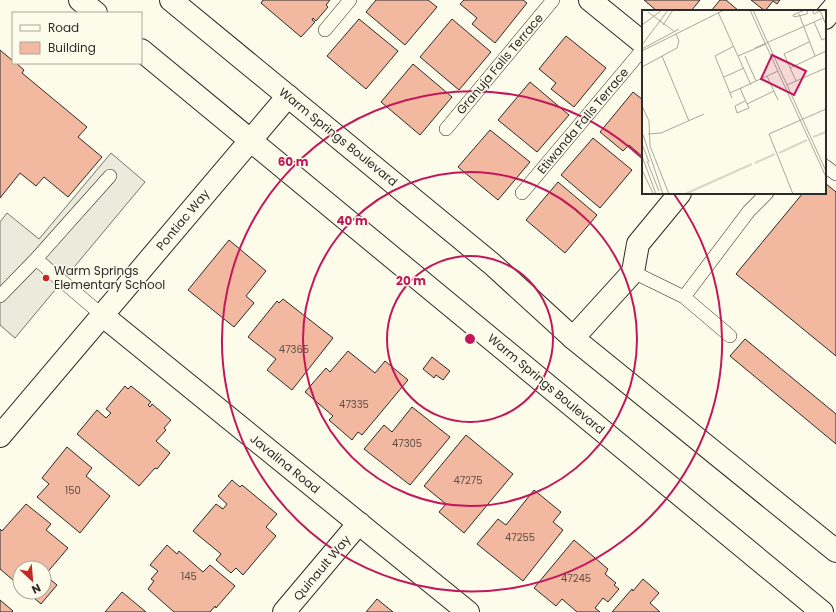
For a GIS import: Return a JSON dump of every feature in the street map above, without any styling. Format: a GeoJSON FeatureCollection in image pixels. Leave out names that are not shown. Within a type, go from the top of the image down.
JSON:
{"type":"FeatureCollection","features":[{"type":"Feature","properties":{"kind":"main road"},"geometry":{"type":"LineString","coordinates":[[80,0],[95,12]]}},
{"type":"Feature","properties":{"kind":"main road","name":"Warm Springs Boulevard"},"geometry":{"type":"LineString","coordinates":[[171,0],[492,264],[573,338],[836,551]]}},
{"type":"Feature","properties":{"kind":"main road"},"geometry":{"type":"LineString","coordinates":[[590,0],[642,43]]}},
{"type":"Feature","properties":{"kind":"main road"},"geometry":{"type":"LineString","coordinates":[[826,17],[836,5]]}},
{"type":"Feature","properties":{"kind":"main road","name":"Warm Springs Boulevard"},"geometry":{"type":"LineString","coordinates":[[142,51],[822,612]]}},
{"type":"Feature","properties":{"kind":"main road","name":"Pontiac Way"},"geometry":{"type":"LineString","coordinates":[[0,436],[288,96]]}},
{"type":"Feature","properties":{"kind":"main road"},"geometry":{"type":"LineString","coordinates":[[573,338],[633,272],[638,244],[679,194]]}},
{"type":"Feature","properties":{"kind":"main road","name":"Javalina Road"},"geometry":{"type":"LineString","coordinates":[[102,314],[468,612]]}},
{"type":"Feature","properties":{"kind":"main road","name":"Quinault Way"},"geometry":{"type":"LineString","coordinates":[[284,612],[359,523]]}},
{"type":"Feature","properties":{"kind":"lane"},"geometry":{"type":"LineString","coordinates":[[325,30],[350,0]]}},
{"type":"Feature","properties":{"kind":"lane","name":"Granuja Falls Terrace"},"geometry":{"type":"LineString","coordinates":[[446,129],[553,0]]}},
{"type":"Feature","properties":{"kind":"lane","name":"Etiwanda Falls Terrace"},"geometry":{"type":"LineString","coordinates":[[522,193],[642,50]]}},
{"type":"Feature","properties":{"kind":"lane"},"geometry":{"type":"LineString","coordinates":[[826,167],[836,174]]}},
{"type":"Feature","properties":{"kind":"lane"},"geometry":{"type":"LineString","coordinates":[[0,296],[36,259],[110,176]]}},
{"type":"Feature","properties":{"kind":"lane"},"geometry":{"type":"LineString","coordinates":[[684,297],[748,211],[766,194]]}},
{"type":"Feature","properties":{"kind":"lane"},"geometry":{"type":"LineString","coordinates":[[36,259],[102,314]]}},
{"type":"Feature","properties":{"kind":"lane"},"geometry":{"type":"LineString","coordinates":[[633,272],[684,297],[730,336]]}},
{"type":"Feature","properties":{"kind":"shaded area"},"geometry":{"type":"Polygon","coordinates":[[[111,153],[145,182],[15,338],[0,325],[0,222],[7,213],[39,239],[111,153]]]}},
{"type":"Feature","properties":{"kind":"building"},"geometry":{"type":"Polygon","coordinates":[[[263,0],[330,0],[326,5],[328,7],[316,21],[313,18],[312,20],[315,22],[301,37],[261,3],[263,0]]]}},
{"type":"Feature","properties":{"kind":"building"},"geometry":{"type":"Polygon","coordinates":[[[376,0],[428,0],[437,7],[405,45],[366,12],[376,0]]]}},
{"type":"Feature","properties":{"kind":"building"},"geometry":{"type":"Polygon","coordinates":[[[464,0],[523,0],[527,3],[495,43],[472,24],[477,18],[460,4],[464,0]]]}},
{"type":"Feature","properties":{"kind":"building"},"geometry":{"type":"Polygon","coordinates":[[[644,0],[700,0],[692,10],[656,10],[644,0]]]}},
{"type":"Feature","properties":{"kind":"building"},"geometry":{"type":"Polygon","coordinates":[[[720,0],[726,0],[738,10],[712,10],[720,0]]]}},
{"type":"Feature","properties":{"kind":"building"},"geometry":{"type":"Polygon","coordinates":[[[751,0],[780,0],[777,4],[773,1],[766,10],[751,0]]]}},
{"type":"Feature","properties":{"kind":"building"},"geometry":{"type":"Polygon","coordinates":[[[359,19],[398,51],[366,89],[327,56],[359,19]]]}},
{"type":"Feature","properties":{"kind":"building"},"geometry":{"type":"Polygon","coordinates":[[[452,19],[491,52],[459,90],[420,57],[452,19]]]}},
{"type":"Feature","properties":{"kind":"building"},"geometry":{"type":"Polygon","coordinates":[[[566,36],[606,68],[574,107],[551,89],[556,83],[539,69],[566,36]]]}},
{"type":"Feature","properties":{"kind":"building"},"geometry":{"type":"Polygon","coordinates":[[[0,50],[12,60],[12,64],[17,64],[24,70],[22,73],[87,127],[78,137],[102,157],[68,197],[44,177],[36,186],[20,173],[0,198],[0,50]]]}},
{"type":"Feature","properties":{"kind":"building"},"geometry":{"type":"Polygon","coordinates":[[[413,64],[452,97],[420,135],[381,102],[413,64]]]}},
{"type":"Feature","properties":{"kind":"building"},"geometry":{"type":"Polygon","coordinates":[[[530,82],[569,115],[537,152],[498,120],[530,82]]]}},
{"type":"Feature","properties":{"kind":"building"},"geometry":{"type":"Polygon","coordinates":[[[633,92],[642,99],[642,156],[629,145],[623,151],[600,132],[633,92]]]}},
{"type":"Feature","properties":{"kind":"building"},"geometry":{"type":"Polygon","coordinates":[[[490,130],[530,162],[498,200],[458,167],[490,130]]]}},
{"type":"Feature","properties":{"kind":"building"},"geometry":{"type":"Polygon","coordinates":[[[593,138],[632,170],[600,208],[561,175],[593,138]]]}},
{"type":"Feature","properties":{"kind":"building"},"geometry":{"type":"Polygon","coordinates":[[[558,182],[597,215],[565,253],[526,220],[558,182]]]}},
{"type":"Feature","properties":{"kind":"building"},"geometry":{"type":"Polygon","coordinates":[[[826,184],[836,192],[836,356],[736,274],[802,194],[826,194],[826,184]]]}},
{"type":"Feature","properties":{"kind":"building"},"geometry":{"type":"Polygon","coordinates":[[[229,240],[266,271],[246,296],[254,303],[234,327],[188,290],[229,240]]]}},
{"type":"Feature","properties":{"kind":"building"},"geometry":{"type":"Polygon","coordinates":[[[283,299],[333,338],[292,390],[267,370],[276,359],[248,337],[277,301],[279,303],[283,299]]]}},
{"type":"Feature","properties":{"kind":"building"},"geometry":{"type":"Polygon","coordinates":[[[745,339],[836,414],[836,444],[730,356],[745,339]]]}},
{"type":"Feature","properties":{"kind":"building"},"geometry":{"type":"Polygon","coordinates":[[[348,351],[375,373],[385,361],[408,380],[362,435],[358,432],[352,440],[329,420],[333,416],[305,392],[326,368],[330,372],[348,351]]]}},
{"type":"Feature","properties":{"kind":"building"},"geometry":{"type":"Polygon","coordinates":[[[432,357],[450,371],[443,380],[436,375],[434,378],[423,369],[432,357]]]}},
{"type":"Feature","properties":{"kind":"building"},"geometry":{"type":"Polygon","coordinates":[[[125,386],[128,389],[131,386],[151,402],[148,405],[150,407],[152,404],[171,420],[164,428],[166,430],[156,441],[170,453],[157,469],[155,468],[139,486],[77,434],[97,410],[106,418],[111,413],[106,409],[125,386]]]}},
{"type":"Feature","properties":{"kind":"building"},"geometry":{"type":"Polygon","coordinates":[[[412,407],[450,437],[410,485],[364,449],[384,425],[392,432],[412,407]]]}},
{"type":"Feature","properties":{"kind":"building"},"geometry":{"type":"Polygon","coordinates":[[[466,435],[513,474],[464,533],[439,512],[446,504],[424,486],[466,435]]]}},
{"type":"Feature","properties":{"kind":"building"},"geometry":{"type":"Polygon","coordinates":[[[67,447],[92,468],[86,476],[110,496],[80,533],[37,497],[49,484],[42,478],[67,447]]]}},
{"type":"Feature","properties":{"kind":"building"},"geometry":{"type":"Polygon","coordinates":[[[232,480],[240,487],[242,485],[277,514],[266,527],[276,536],[243,575],[236,568],[231,573],[216,560],[221,554],[193,531],[216,504],[223,509],[227,504],[218,496],[232,480]]]}},
{"type":"Feature","properties":{"kind":"building"},"geometry":{"type":"Polygon","coordinates":[[[534,490],[561,512],[553,522],[563,530],[523,581],[477,544],[498,519],[506,525],[534,490]]]}},
{"type":"Feature","properties":{"kind":"building"},"geometry":{"type":"Polygon","coordinates":[[[26,504],[51,524],[46,530],[68,548],[52,567],[52,560],[12,560],[12,579],[0,569],[0,529],[2,531],[26,504]]]}},
{"type":"Feature","properties":{"kind":"building"},"geometry":{"type":"Polygon","coordinates":[[[574,540],[608,569],[605,574],[616,583],[614,585],[619,589],[608,602],[603,598],[595,608],[600,612],[577,612],[562,599],[556,606],[534,588],[574,540]]]}},
{"type":"Feature","properties":{"kind":"building"},"geometry":{"type":"Polygon","coordinates":[[[167,545],[177,554],[179,551],[203,572],[210,565],[235,586],[216,608],[215,606],[210,612],[174,612],[148,589],[154,581],[151,579],[158,571],[150,565],[167,545]]]}},
{"type":"Feature","properties":{"kind":"building"},"geometry":{"type":"Polygon","coordinates":[[[643,579],[659,593],[650,603],[660,612],[612,612],[632,589],[633,591],[643,579]]]}},
{"type":"Feature","properties":{"kind":"building"},"geometry":{"type":"Polygon","coordinates":[[[52,581],[57,585],[52,591],[52,581]]]}},
{"type":"Feature","properties":{"kind":"building"},"geometry":{"type":"Polygon","coordinates":[[[122,592],[146,612],[105,612],[122,592]]]}},
{"type":"Feature","properties":{"kind":"building"},"geometry":{"type":"Polygon","coordinates":[[[377,599],[393,612],[366,612],[377,599]]]}},
{"type":"Feature","properties":{"kind":"building"},"geometry":{"type":"Polygon","coordinates":[[[0,600],[13,611],[0,612],[0,600]]]}},
{"type":"Feature","properties":{"kind":"building"},"geometry":{"type":"Polygon","coordinates":[[[36,600],[44,600],[41,604],[36,600]]]}},
{"type":"Feature","properties":{"kind":"place","name":"Warm Springs Elementary School"},"geometry":{"type":"Point","coordinates":[46,278]}}]}
